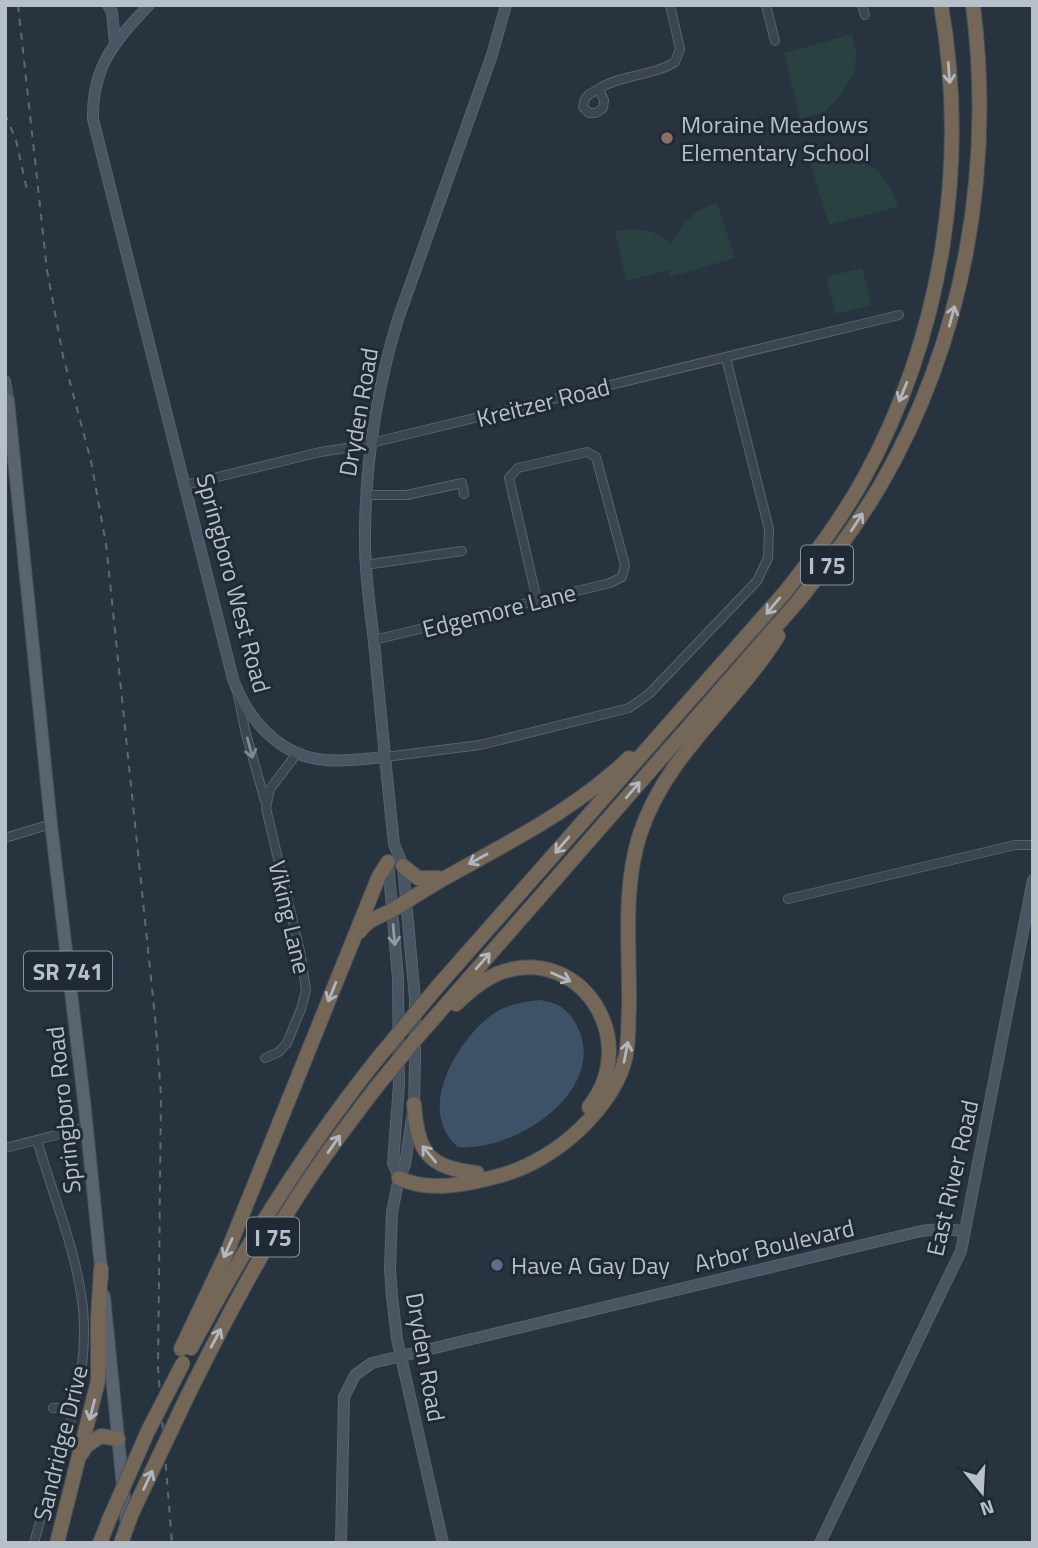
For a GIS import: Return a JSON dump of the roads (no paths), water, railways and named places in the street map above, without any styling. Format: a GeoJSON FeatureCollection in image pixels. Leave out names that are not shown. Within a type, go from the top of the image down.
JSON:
{"type":"FeatureCollection","features":[{"type":"Feature","properties":{"kind":"highway","name":"I 75"},"geometry":{"type":"LineString","coordinates":[[100,1543],[182,1356],[264,1219],[323,1128],[438,986],[786,591],[838,521],[870,467],[909,379],[929,313],[949,199],[952,116],[941,5]]}},
{"type":"Feature","properties":{"kind":"highway","name":"I 75"},"geometry":{"type":"LineString","coordinates":[[121,1543],[132,1513],[218,1335],[290,1208],[338,1138],[415,1040],[800,599],[838,551],[880,486],[922,401],[952,314],[970,235],[979,157],[981,90],[973,5]]}},
{"type":"Feature","properties":{"kind":"highway"},"geometry":{"type":"LineString","coordinates":[[399,1178],[410,1184],[441,1185],[462,1184],[507,1174],[561,1146],[590,1120],[606,1100],[623,1066],[628,1041],[629,902],[639,835],[661,786],[682,755],[764,657],[800,599]]}},
{"type":"Feature","properties":{"kind":"highway"},"geometry":{"type":"LineString","coordinates":[[342,968],[363,926],[372,919],[543,823],[595,787],[688,702]]}},
{"type":"Feature","properties":{"kind":"highway"},"geometry":{"type":"LineString","coordinates":[[182,1356],[228,1250],[379,876],[388,862]]}},
{"type":"Feature","properties":{"kind":"highway"},"geometry":{"type":"LineString","coordinates":[[403,866],[423,879],[453,873]]}},
{"type":"Feature","properties":{"kind":"highway"},"geometry":{"type":"LineString","coordinates":[[399,1178],[443,1178],[477,1173],[495,1169],[542,1148],[582,1116],[604,1084],[608,1068],[610,1047],[606,1024],[593,1002],[570,981],[555,973],[524,969],[502,972],[480,983],[438,1016]]}},
{"type":"Feature","properties":{"kind":"highway"},"geometry":{"type":"LineString","coordinates":[[414,1104],[418,1133],[427,1153],[438,1164],[450,1169],[477,1173]]}},
{"type":"Feature","properties":{"kind":"highway"},"geometry":{"type":"LineString","coordinates":[[57,1543],[98,1381],[101,1269]]}},
{"type":"Feature","properties":{"kind":"highway"},"geometry":{"type":"LineString","coordinates":[[79,1461],[86,1446],[95,1439],[108,1436],[118,1439]]}},
{"type":"Feature","properties":{"kind":"main road","name":"Springboro Road"},"geometry":{"type":"LineString","coordinates":[[6,400],[51,824],[87,1127],[128,1543]]}},
{"type":"Feature","properties":{"kind":"street"},"geometry":{"type":"LineString","coordinates":[[108,5],[115,43]]}},
{"type":"Feature","properties":{"kind":"street","name":"Springboro West Road"},"geometry":{"type":"LineString","coordinates":[[149,5],[106,57],[96,84],[93,106],[95,132],[238,692],[248,712],[265,732],[298,752],[323,760],[385,757],[480,745],[629,708],[649,694],[757,581],[768,558],[769,529],[726,358]]}},
{"type":"Feature","properties":{"kind":"street","name":"Dryden Road"},"geometry":{"type":"LineString","coordinates":[[443,1543],[397,1339],[390,1269],[393,1212],[399,1178],[405,1166],[414,1104],[415,999],[403,866],[394,844],[365,565],[366,495],[370,444],[385,363],[398,319],[492,55],[506,5]]}},
{"type":"Feature","properties":{"kind":"street"},"geometry":{"type":"LineString","coordinates":[[599,90],[612,80],[676,62],[680,49],[670,5]]}},
{"type":"Feature","properties":{"kind":"street"},"geometry":{"type":"LineString","coordinates":[[766,5],[775,41]]}},
{"type":"Feature","properties":{"kind":"street"},"geometry":{"type":"LineString","coordinates":[[862,5],[865,15]]}},
{"type":"Feature","properties":{"kind":"street","name":"Kreitzer Road"},"geometry":{"type":"LineString","coordinates":[[186,485],[370,444],[900,315]]}},
{"type":"Feature","properties":{"kind":"street","name":"Springboro Road"},"geometry":{"type":"LineString","coordinates":[[5,381],[6,400]]}},
{"type":"Feature","properties":{"kind":"street","name":"Edgemore Lane"},"geometry":{"type":"LineString","coordinates":[[374,640],[610,583],[623,575],[625,565],[594,455],[587,452],[514,470],[508,483],[537,600]]}},
{"type":"Feature","properties":{"kind":"street"},"geometry":{"type":"LineString","coordinates":[[366,495],[407,495],[462,483],[464,494]]}},
{"type":"Feature","properties":{"kind":"street"},"geometry":{"type":"LineString","coordinates":[[365,565],[462,551]]}},
{"type":"Feature","properties":{"kind":"street","name":"Viking Lane"},"geometry":{"type":"LineString","coordinates":[[238,692],[244,730],[266,803],[306,990],[287,1043],[279,1052],[265,1058]]}},
{"type":"Feature","properties":{"kind":"street"},"geometry":{"type":"LineString","coordinates":[[266,803],[272,786],[298,752]]}},
{"type":"Feature","properties":{"kind":"street"},"geometry":{"type":"LineString","coordinates":[[5,838],[51,824]]}},
{"type":"Feature","properties":{"kind":"street","name":"Dryden Road"},"geometry":{"type":"LineString","coordinates":[[394,844],[388,862],[398,979],[400,1084],[393,1163],[399,1178]]}},
{"type":"Feature","properties":{"kind":"street"},"geometry":{"type":"LineString","coordinates":[[788,899],[1015,845],[1033,845]]}},
{"type":"Feature","properties":{"kind":"street","name":"East River Road"},"geometry":{"type":"LineString","coordinates":[[820,1543],[961,1251],[1033,880]]}},
{"type":"Feature","properties":{"kind":"street"},"geometry":{"type":"LineString","coordinates":[[5,1148],[87,1127]]}},
{"type":"Feature","properties":{"kind":"street","name":"Sandridge Drive"},"geometry":{"type":"LineString","coordinates":[[34,1543],[74,1406],[83,1348],[81,1293],[70,1244],[37,1140]]}},
{"type":"Feature","properties":{"kind":"street","name":"Arbor Boulevard"},"geometry":{"type":"LineString","coordinates":[[341,1543],[344,1397],[350,1383],[364,1367],[376,1361],[921,1231],[965,1231]]}},
{"type":"Feature","properties":{"kind":"street"},"geometry":{"type":"LineString","coordinates":[[53,1408],[74,1406]]}},
{"type":"Feature","properties":{"kind":"water"},"geometry":{"type":"Polygon","coordinates":[[[540,1000],[562,1008],[577,1026],[584,1050],[580,1073],[569,1094],[551,1113],[505,1140],[481,1146],[458,1147],[446,1132],[440,1116],[440,1098],[453,1061],[476,1029],[494,1013],[513,1005],[540,1000]]]}},
{"type":"Feature","properties":{"kind":"railway"},"geometry":{"type":"LineString","coordinates":[[18,5],[47,270],[63,356],[91,461],[106,544],[155,1017],[161,1095],[158,1368],[172,1543]]}},
{"type":"Feature","properties":{"kind":"railway"},"geometry":{"type":"LineString","coordinates":[[5,114],[16,140],[27,190]]}},
{"type":"Feature","properties":{"kind":"place","name":"Moraine Meadows Elementary School"},"geometry":{"type":"Point","coordinates":[667,138]}},
{"type":"Feature","properties":{"kind":"place","name":"Have A Gay Day"},"geometry":{"type":"Point","coordinates":[497,1265]}}]}
